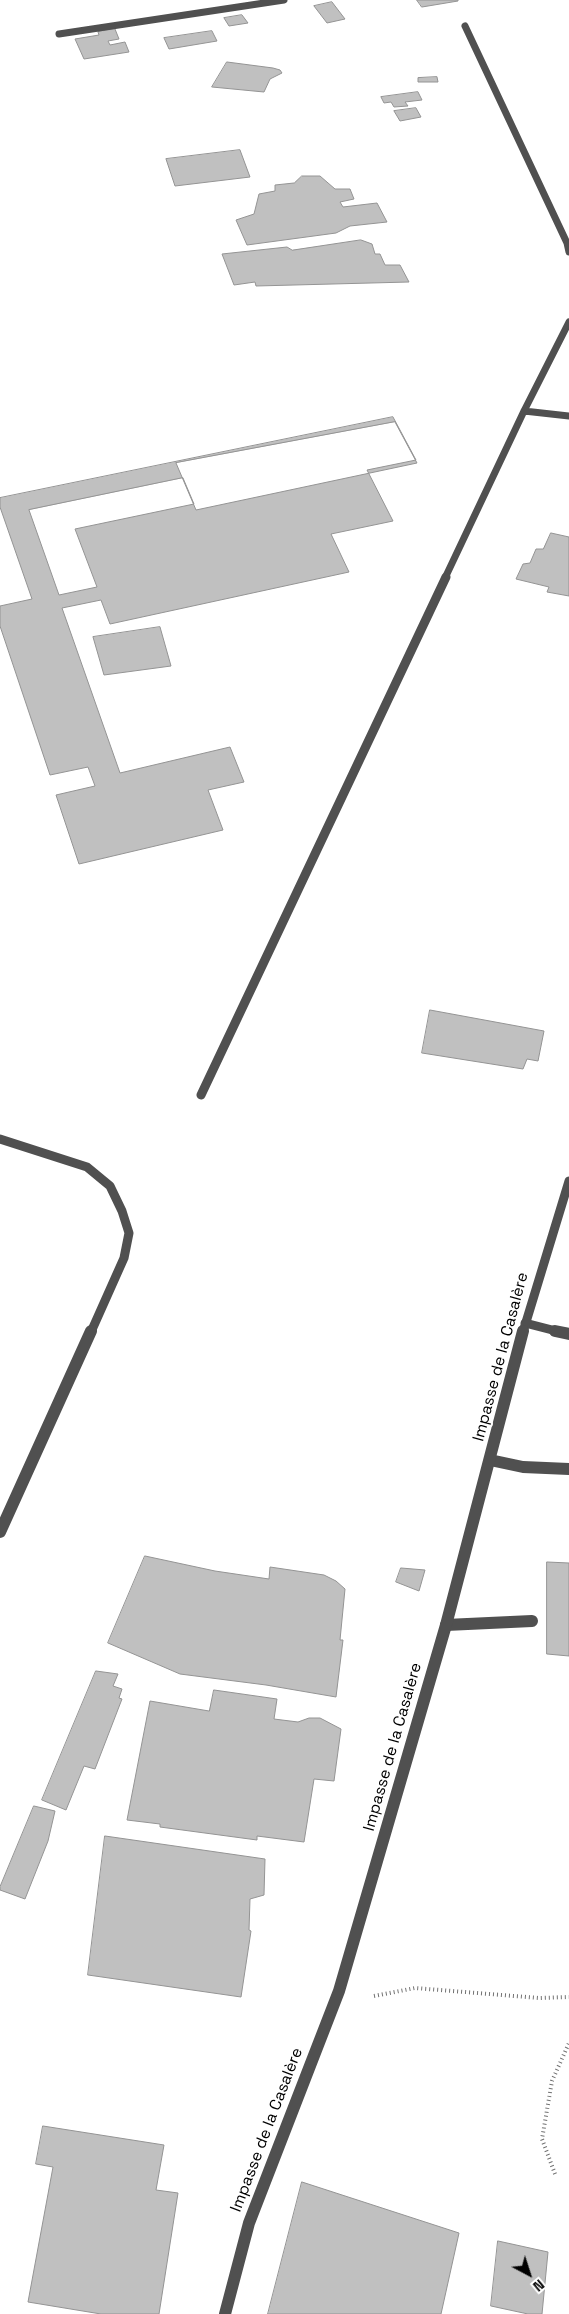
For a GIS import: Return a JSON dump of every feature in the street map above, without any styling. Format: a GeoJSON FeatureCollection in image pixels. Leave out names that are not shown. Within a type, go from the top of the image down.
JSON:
{"type":"FeatureCollection","features":[{"type":"Feature","properties":{"kind":"street"},"geometry":{"type":"LineString","coordinates":[[59,34],[284,0]]}},
{"type":"Feature","properties":{"kind":"street"},"geometry":{"type":"LineString","coordinates":[[465,26],[567,243],[569,252]]}},
{"type":"Feature","properties":{"kind":"street"},"geometry":{"type":"LineString","coordinates":[[202,1095],[524,411],[569,322]]}},
{"type":"Feature","properties":{"kind":"street"},"geometry":{"type":"LineString","coordinates":[[524,411],[569,416]]}},
{"type":"Feature","properties":{"kind":"street"},"geometry":{"type":"LineString","coordinates":[[0,1139],[87,1168],[110,1186],[122,1212],[128,1233],[124,1258],[0,1532]]}},
{"type":"Feature","properties":{"kind":"street","name":"Impasse de la Casalère"},"geometry":{"type":"LineString","coordinates":[[224,2314],[249,2223],[338,1991],[446,1625],[525,1323],[569,1181]]}},
{"type":"Feature","properties":{"kind":"street"},"geometry":{"type":"LineString","coordinates":[[525,1323],[569,1334]]}},
{"type":"Feature","properties":{"kind":"street"},"geometry":{"type":"LineString","coordinates":[[490,1460],[523,1467],[569,1469]]}},
{"type":"Feature","properties":{"kind":"street"},"geometry":{"type":"LineString","coordinates":[[446,1625],[532,1621]]}},
{"type":"Feature","properties":{"kind":"path"},"geometry":{"type":"LineString","coordinates":[[338,1991],[377,1996],[415,1988],[539,1998],[569,1997]]}},
{"type":"Feature","properties":{"kind":"path"},"geometry":{"type":"LineString","coordinates":[[555,2174],[542,2139],[552,2081],[569,2043]]}},
{"type":"Feature","properties":{"kind":"building"},"geometry":{"type":"Polygon","coordinates":[[[417,0],[458,0],[458,1],[422,7],[417,0]]]}},
{"type":"Feature","properties":{"kind":"building"},"geometry":{"type":"Polygon","coordinates":[[[332,2],[345,19],[327,23],[314,6],[332,2]]]}},
{"type":"Feature","properties":{"kind":"building"},"geometry":{"type":"Polygon","coordinates":[[[242,15],[248,23],[229,26],[224,18],[242,15]]]}},
{"type":"Feature","properties":{"kind":"building"},"geometry":{"type":"Polygon","coordinates":[[[115,29],[119,39],[108,41],[110,45],[125,42],[129,52],[84,59],[75,39],[99,35],[98,32],[115,29]]]}},
{"type":"Feature","properties":{"kind":"building"},"geometry":{"type":"Polygon","coordinates":[[[212,31],[217,41],[169,49],[164,38],[212,31]]]}},
{"type":"Feature","properties":{"kind":"building"},"geometry":{"type":"Polygon","coordinates":[[[227,62],[273,68],[280,70],[282,73],[270,79],[264,92],[212,87],[227,62]]]}},
{"type":"Feature","properties":{"kind":"building"},"geometry":{"type":"Polygon","coordinates":[[[437,77],[438,82],[418,82],[418,78],[437,77]]]}},
{"type":"Feature","properties":{"kind":"building"},"geometry":{"type":"Polygon","coordinates":[[[418,92],[422,100],[405,102],[408,106],[394,107],[391,102],[384,103],[381,97],[418,92]]]}},
{"type":"Feature","properties":{"kind":"building"},"geometry":{"type":"Polygon","coordinates":[[[416,108],[421,117],[400,121],[394,111],[416,108]]]}},
{"type":"Feature","properties":{"kind":"building"},"geometry":{"type":"Polygon","coordinates":[[[240,150],[250,177],[175,186],[166,159],[240,150]]]}},
{"type":"Feature","properties":{"kind":"building"},"geometry":{"type":"Polygon","coordinates":[[[302,176],[320,176],[335,189],[350,189],[354,199],[340,202],[343,207],[377,203],[387,222],[350,226],[336,233],[247,245],[236,220],[254,214],[259,194],[275,191],[275,185],[294,183],[302,176]]]}},
{"type":"Feature","properties":{"kind":"building"},"geometry":{"type":"Polygon","coordinates":[[[361,240],[372,244],[375,254],[380,254],[385,265],[400,265],[409,282],[256,286],[255,282],[234,285],[222,254],[287,247],[292,250],[361,240]]]}},
{"type":"Feature","properties":{"kind":"building"},"geometry":{"type":"Polygon","coordinates":[[[393,417],[416,460],[367,470],[393,521],[331,534],[349,572],[110,624],[101,600],[62,608],[120,773],[230,747],[244,782],[208,790],[223,830],[79,864],[56,795],[95,786],[88,767],[50,775],[0,626],[0,606],[32,599],[0,507],[0,498],[393,417]],[[183,478],[29,510],[59,595],[97,587],[75,529],[194,504],[183,478]]]}},
{"type":"Feature","properties":{"kind":"building"},"geometry":{"type":"Polygon","coordinates":[[[395,422],[417,463],[196,510],[176,463],[395,422]]]}},
{"type":"Feature","properties":{"kind":"building"},"geometry":{"type":"Polygon","coordinates":[[[551,533],[569,537],[569,596],[547,592],[549,587],[516,579],[523,564],[530,563],[536,549],[543,549],[551,533]]]}},
{"type":"Feature","properties":{"kind":"building"},"geometry":{"type":"Polygon","coordinates":[[[160,627],[171,666],[104,675],[93,637],[160,627]]]}},
{"type":"Feature","properties":{"kind":"building"},"geometry":{"type":"Polygon","coordinates":[[[430,1010],[544,1031],[538,1061],[527,1059],[523,1069],[422,1053],[430,1010]]]}},
{"type":"Feature","properties":{"kind":"building"},"geometry":{"type":"Polygon","coordinates":[[[145,1556],[215,1571],[269,1579],[270,1567],[324,1575],[336,1581],[345,1589],[340,1640],[343,1640],[336,1697],[266,1685],[180,1674],[108,1643],[145,1556]]]}},
{"type":"Feature","properties":{"kind":"building"},"geometry":{"type":"Polygon","coordinates":[[[547,1562],[569,1563],[569,1656],[547,1654],[547,1562]]]}},
{"type":"Feature","properties":{"kind":"building"},"geometry":{"type":"Polygon","coordinates":[[[401,1568],[425,1570],[419,1591],[396,1582],[401,1568]]]}},
{"type":"Feature","properties":{"kind":"building"},"geometry":{"type":"Polygon","coordinates":[[[96,1671],[118,1674],[113,1686],[122,1689],[119,1698],[122,1699],[95,1769],[84,1766],[66,1810],[42,1800],[96,1671]]]}},
{"type":"Feature","properties":{"kind":"building"},"geometry":{"type":"Polygon","coordinates":[[[214,1690],[277,1699],[274,1719],[298,1722],[309,1718],[320,1718],[341,1729],[334,1781],[314,1779],[304,1842],[257,1836],[257,1840],[160,1827],[160,1824],[127,1820],[150,1701],[209,1711],[214,1690]]]}},
{"type":"Feature","properties":{"kind":"building"},"geometry":{"type":"Polygon","coordinates":[[[34,1806],[55,1811],[48,1841],[25,1899],[0,1890],[0,1887],[34,1806]]]}},
{"type":"Feature","properties":{"kind":"building"},"geometry":{"type":"Polygon","coordinates":[[[105,1836],[265,1859],[264,1895],[250,1899],[249,1930],[251,1931],[241,1997],[88,1975],[105,1836]]]}},
{"type":"Feature","properties":{"kind":"building"},"geometry":{"type":"Polygon","coordinates":[[[43,2126],[164,2145],[156,2190],[178,2193],[159,2314],[101,2314],[28,2302],[53,2167],[36,2164],[43,2126]]]}},
{"type":"Feature","properties":{"kind":"building"},"geometry":{"type":"Polygon","coordinates":[[[302,2182],[459,2233],[441,2314],[268,2314],[302,2182]]]}},
{"type":"Feature","properties":{"kind":"building"},"geometry":{"type":"Polygon","coordinates":[[[498,2241],[548,2252],[542,2314],[528,2314],[491,2306],[498,2241]]]}}]}
